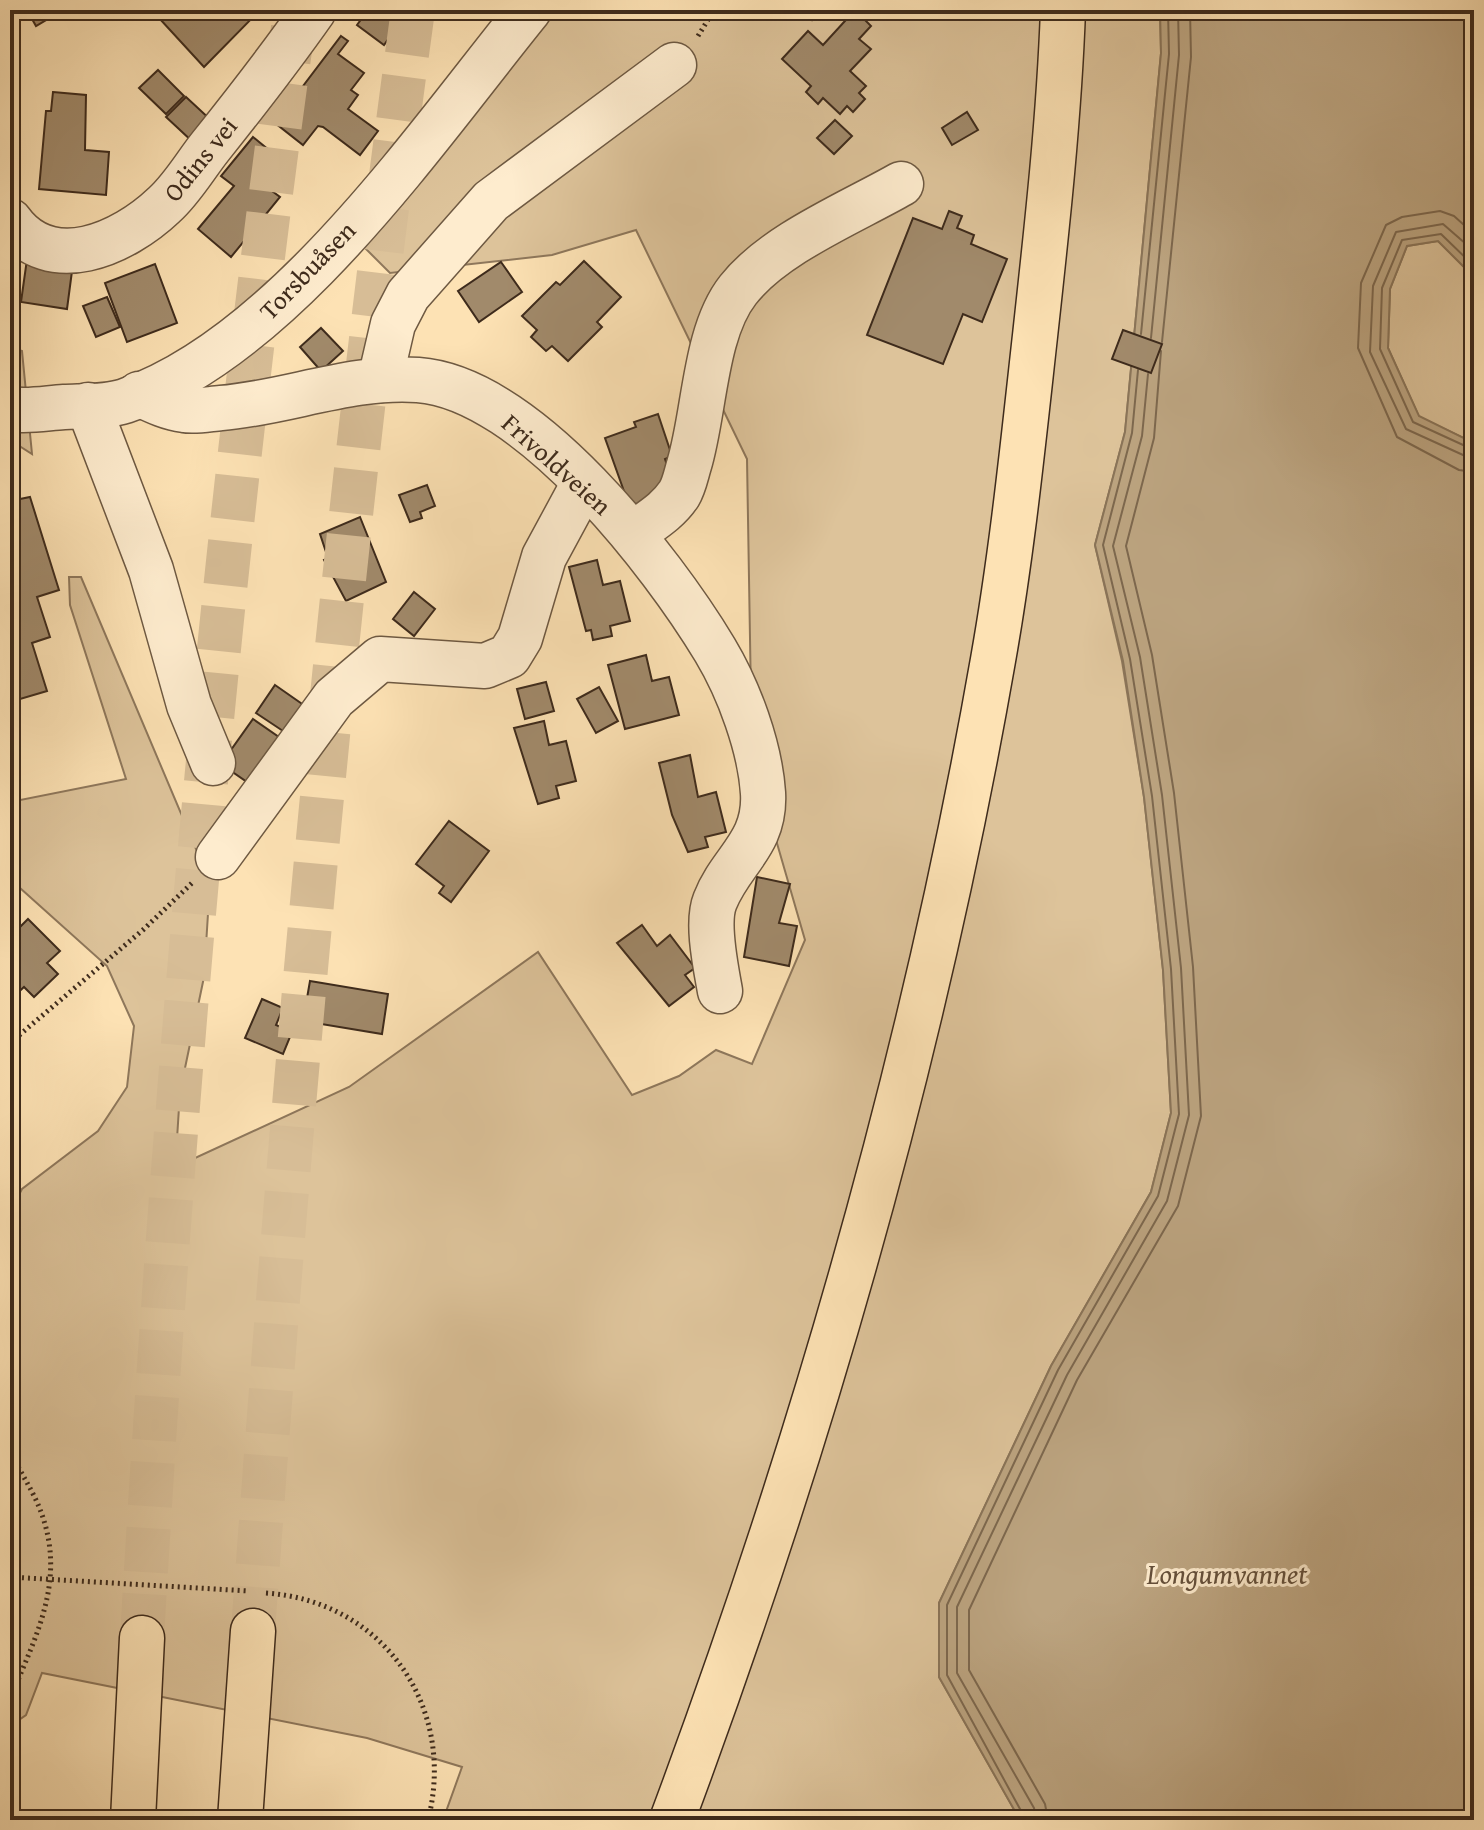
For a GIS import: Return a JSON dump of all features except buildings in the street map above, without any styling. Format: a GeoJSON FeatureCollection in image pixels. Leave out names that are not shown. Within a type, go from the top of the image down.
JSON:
{"type":"FeatureCollection","features":[{"type":"Feature","properties":{"kind":"main road"},"geometry":{"type":"LineString","coordinates":[[672,1820],[736,1647],[831,1344],[894,1116],[944,900],[993,658],[1020,458],[1059,117],[1063,10]]}},
{"type":"Feature","properties":{"kind":"main road"},"geometry":{"type":"LineString","coordinates":[[696,1820],[758,1654],[853,1350],[916,1122],[966,905],[1015,662],[1049,414],[1082,119],[1086,10]]}},
{"type":"Feature","properties":{"kind":"main road"},"geometry":{"type":"LineString","coordinates":[[240,1820],[253,1631]]}},
{"type":"Feature","properties":{"kind":"main road"},"geometry":{"type":"LineString","coordinates":[[133,1820],[142,1638]]}},
{"type":"Feature","properties":{"kind":"street","name":"Odins vei"},"geometry":{"type":"LineString","coordinates":[[10,221],[34,245],[57,253],[85,250],[114,240],[164,205],[314,10]]}},
{"type":"Feature","properties":{"kind":"street","name":"Torsbuåsen"},"geometry":{"type":"LineString","coordinates":[[10,409],[123,402],[179,378],[234,341],[288,295],[378,196],[529,10]]}},
{"type":"Feature","properties":{"kind":"street"},"geometry":{"type":"LineString","coordinates":[[380,380],[393,324],[408,295],[491,201],[674,65]]}},
{"type":"Feature","properties":{"kind":"street"},"geometry":{"type":"LineString","coordinates":[[633,534],[665,511],[681,491],[717,340],[725,313],[738,291],[781,252],[901,184]]}},
{"type":"Feature","properties":{"kind":"street","name":"Frivoldveien"},"geometry":{"type":"LineString","coordinates":[[139,394],[186,411],[257,405],[380,380],[421,380],[473,394],[523,427],[584,483],[633,534],[716,652],[737,698],[755,751],[763,793],[762,827],[714,903],[713,948],[720,991]]}},
{"type":"Feature","properties":{"kind":"street"},"geometry":{"type":"LineString","coordinates":[[88,405],[151,570],[189,705],[213,763]]}},
{"type":"Feature","properties":{"kind":"street"},"geometry":{"type":"LineString","coordinates":[[218,857],[334,698],[380,659],[485,666],[509,656],[520,638],[544,557],[584,483]]}},
{"type":"Feature","properties":{"kind":"path"},"geometry":{"type":"LineString","coordinates":[[10,1043],[144,929],[218,857]]}},
{"type":"Feature","properties":{"kind":"path"},"geometry":{"type":"LineString","coordinates":[[10,1451],[44,1523],[51,1566],[47,1608],[10,1699]]}},
{"type":"Feature","properties":{"kind":"path"},"geometry":{"type":"LineString","coordinates":[[428,1820],[437,1765],[434,1741]]}},
{"type":"Feature","properties":{"kind":"shaded area"},"geometry":{"type":"Polygon","coordinates":[[[544,10],[1160,10],[1161,53],[1125,432],[1095,545],[1122,661],[1144,797],[1163,970],[1171,1113],[1151,1192],[1051,1366],[939,1603],[939,1677],[1020,1820],[443,1820],[462,1767],[367,1738],[42,1673],[26,1715],[10,1726],[10,1212],[22,1189],[98,1131],[127,1087],[134,1026],[107,966],[10,879],[10,802],[126,779],[70,605],[69,577],[81,577],[210,882],[204,977],[180,1092],[177,1139],[193,1159],[349,1087],[538,952],[632,1095],[679,1076],[716,1050],[752,1064],[805,940],[752,757],[747,459],[636,230],[552,255],[390,273],[342,225],[544,10]]]}},
{"type":"Feature","properties":{"kind":"shaded area"},"geometry":{"type":"Polygon","coordinates":[[[1438,241],[1474,277],[1474,443],[1419,417],[1388,348],[1390,289],[1407,246],[1438,241]]]}},
{"type":"Feature","properties":{"kind":"shaded area"},"geometry":{"type":"Polygon","coordinates":[[[10,347],[22,351],[32,454],[10,440],[10,347]]]}},
{"type":"Feature","properties":{"kind":"water","name":"Longumvannet"},"geometry":{"type":"Polygon","coordinates":[[[1160,10],[1474,10],[1474,277],[1438,241],[1407,246],[1390,289],[1388,348],[1419,416],[1474,443],[1474,1820],[1020,1820],[939,1677],[939,1603],[1051,1366],[1151,1192],[1171,1113],[1163,970],[1144,797],[1123,661],[1095,545],[1125,432],[1161,53],[1160,10]]]}},
{"type":"Feature","properties":{"kind":"tunnel"},"geometry":{"type":"LineString","coordinates":[[253,1631],[301,1022],[340,616],[386,212],[413,10]]}},
{"type":"Feature","properties":{"kind":"tunnel"},"geometry":{"type":"LineString","coordinates":[[142,1638],[168,1235],[201,832],[243,429],[293,28]]}}]}
